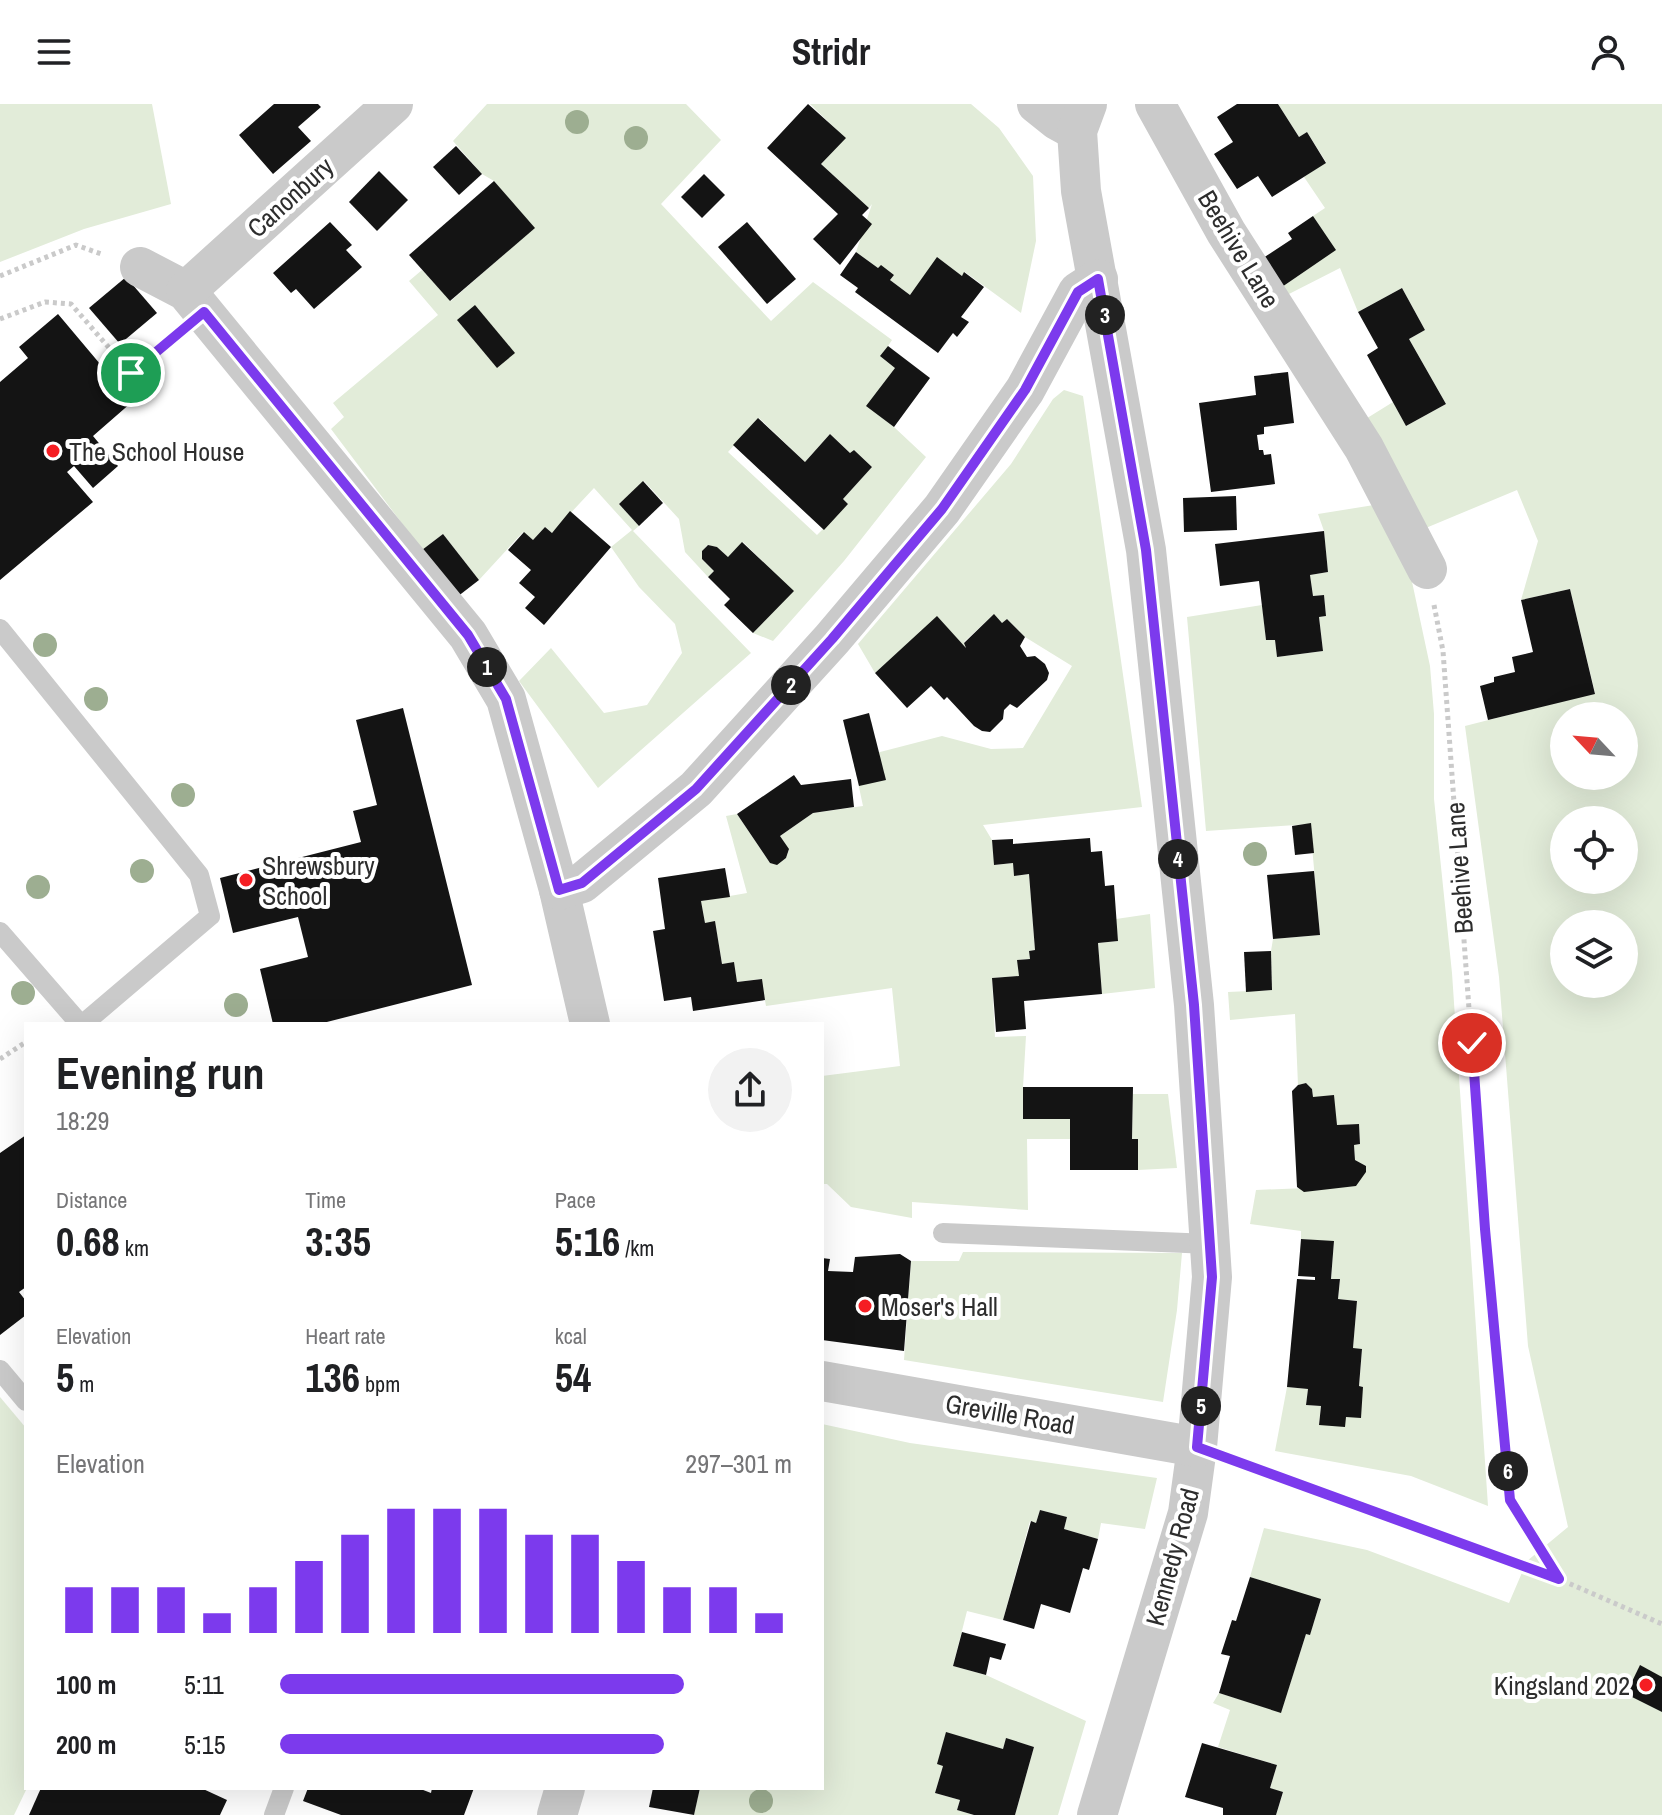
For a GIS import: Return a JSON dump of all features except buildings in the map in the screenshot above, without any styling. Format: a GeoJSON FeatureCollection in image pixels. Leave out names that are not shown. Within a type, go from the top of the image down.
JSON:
{"type":"FeatureCollection","features":[{"type":"Feature","properties":{"kind":"street","name":"Canonbury"},"geometry":{"type":"LineString","coordinates":[[195,301],[393,104]]}},
{"type":"Feature","properties":{"kind":"street"},"geometry":{"type":"LineString","coordinates":[[1037,104],[1057,120],[1082,117]]}},
{"type":"Feature","properties":{"kind":"street","name":"Beehive Lane"},"geometry":{"type":"LineString","coordinates":[[1155,104],[1226,232],[1364,448],[1427,569]]}},
{"type":"Feature","properties":{"kind":"street","name":"Kennedy Road"},"geometry":{"type":"LineString","coordinates":[[1082,117],[1081,191],[1146,550],[1194,1005],[1212,1277],[1188,1513],[1097,1815]]}},
{"type":"Feature","properties":{"kind":"street"},"geometry":{"type":"LineString","coordinates":[[140,267],[195,301],[468,635],[506,699],[559,890],[590,1022]]}},
{"type":"Feature","properties":{"kind":"street"},"geometry":{"type":"LineString","coordinates":[[559,890],[582,883],[696,789],[832,639],[942,509],[1025,390],[1078,292],[1098,279]]}},
{"type":"Feature","properties":{"kind":"street","name":"Greville Road"},"geometry":{"type":"LineString","coordinates":[[824,1381],[1197,1447]]}},
{"type":"Feature","properties":{"kind":"street"},"geometry":{"type":"LineString","coordinates":[[557,1815],[564,1790]]}},
{"type":"Feature","properties":{"kind":"lane"},"geometry":{"type":"LineString","coordinates":[[0,629],[199,875],[210,916],[83,1022]]}},
{"type":"Feature","properties":{"kind":"lane"},"geometry":{"type":"LineString","coordinates":[[0,932],[79,1022]]}},
{"type":"Feature","properties":{"kind":"lane"},"geometry":{"type":"LineString","coordinates":[[943,1233],[1210,1244]]}},
{"type":"Feature","properties":{"kind":"lane"},"geometry":{"type":"LineString","coordinates":[[0,1370],[24,1399]]}},
{"type":"Feature","properties":{"kind":"lane"},"geometry":{"type":"LineString","coordinates":[[274,1815],[283,1790]]}},
{"type":"Feature","properties":{"kind":"path"},"geometry":{"type":"LineString","coordinates":[[0,276],[76,245],[140,267]]}},
{"type":"Feature","properties":{"kind":"path"},"geometry":{"type":"LineString","coordinates":[[0,319],[45,302],[71,304],[131,373],[195,301]]}},
{"type":"Feature","properties":{"kind":"path","name":"Beehive Lane"},"geometry":{"type":"LineString","coordinates":[[1427,569],[1443,651],[1485,1229],[1510,1500],[1559,1579]]}},
{"type":"Feature","properties":{"kind":"path"},"geometry":{"type":"LineString","coordinates":[[0,1059],[24,1043]]}},
{"type":"Feature","properties":{"kind":"path"},"geometry":{"type":"LineString","coordinates":[[1197,1447],[1559,1579],[1662,1624]]}},
{"type":"Feature","properties":{"kind":"green space"},"geometry":{"type":"Polygon","coordinates":[[[0,104],[152,104],[171,204],[84,229],[0,262],[0,104]]]}},
{"type":"Feature","properties":{"kind":"green space"},"geometry":{"type":"Polygon","coordinates":[[[487,104],[686,104],[721,140],[661,204],[771,321],[813,282],[892,340],[888,346],[895,368],[867,406],[926,457],[844,561],[773,641],[753,633],[793,591],[743,542],[728,557],[717,547],[707,545],[702,559],[714,571],[708,577],[685,552],[679,519],[644,481],[619,504],[639,526],[633,531],[751,653],[598,788],[519,681],[551,648],[604,713],[647,705],[682,653],[675,624],[639,587],[611,547],[632,530],[594,488],[552,533],[545,527],[533,540],[523,532],[479,580],[443,534],[422,550],[331,429],[344,417],[333,403],[438,315],[409,281],[422,270],[451,301],[534,228],[494,181],[482,174],[453,141],[487,104]],[[759,418],[728,452],[817,535],[848,504],[843,499],[872,467],[854,450],[850,453],[830,434],[805,462],[759,418]]]}},
{"type":"Feature","properties":{"kind":"green space"},"geometry":{"type":"Polygon","coordinates":[[[810,104],[971,104],[999,128],[1033,176],[1036,241],[1021,313],[965,272],[962,276],[938,258],[910,295],[890,280],[894,275],[856,252],[872,204],[869,208],[821,164],[845,138],[810,104]]]}},
{"type":"Feature","properties":{"kind":"green space"},"geometry":{"type":"Polygon","coordinates":[[[1278,104],[1662,104],[1662,1815],[1276,1815],[1283,1793],[1270,1788],[1277,1765],[1218,1747],[1230,1710],[1213,1703],[1219,1693],[1281,1712],[1306,1634],[1310,1634],[1321,1600],[1250,1577],[1264,1528],[1367,1550],[1509,1603],[1527,1561],[1568,1527],[1528,1346],[1499,977],[1465,726],[1550,704],[1550,790],[1638,790],[1638,702],[1560,702],[1595,693],[1570,589],[1521,600],[1538,541],[1517,490],[1421,530],[1364,420],[1393,402],[1406,426],[1446,404],[1409,339],[1425,330],[1402,288],[1358,312],[1340,268],[1287,295],[1279,289],[1335,250],[1313,216],[1325,208],[1304,177],[1326,162],[1307,132],[1299,137],[1278,104]]]}},
{"type":"Feature","properties":{"kind":"green space"},"geometry":{"type":"Polygon","coordinates":[[[1064,390],[1083,396],[1142,807],[983,825],[992,840],[995,865],[1013,863],[1014,876],[1029,874],[1035,950],[1029,951],[1030,959],[1018,960],[1019,976],[992,978],[995,1037],[1026,1036],[1023,1087],[1070,1119],[1070,1139],[1027,1139],[1028,1210],[912,1202],[912,1218],[851,1207],[824,1184],[824,1076],[900,1066],[892,988],[766,1006],[761,979],[737,982],[734,962],[722,964],[715,922],[705,923],[701,901],[747,893],[726,816],[737,814],[770,863],[777,864],[786,858],[789,850],[780,836],[813,813],[863,806],[853,759],[942,736],[991,749],[1023,748],[1072,666],[1025,637],[1007,619],[1002,623],[993,615],[964,642],[966,648],[937,617],[875,673],[858,644],[1011,464],[1053,399],[1064,390]]]}},
{"type":"Feature","properties":{"kind":"green space"},"geometry":{"type":"Polygon","coordinates":[[[1374,505],[1408,563],[1430,666],[1434,714],[1434,799],[1452,973],[1488,1506],[1411,1476],[1275,1451],[1287,1387],[1308,1389],[1306,1405],[1321,1406],[1319,1424],[1346,1417],[1363,1387],[1359,1386],[1362,1350],[1353,1348],[1357,1301],[1338,1299],[1340,1280],[1331,1279],[1334,1242],[1301,1239],[1301,1231],[1250,1224],[1256,1190],[1355,1186],[1366,1172],[1366,1166],[1355,1160],[1354,1145],[1360,1144],[1359,1124],[1337,1125],[1313,1097],[1312,1089],[1306,1083],[1298,1085],[1295,1014],[1230,1020],[1228,992],[1272,990],[1273,939],[1320,935],[1310,824],[1206,831],[1187,617],[1262,605],[1266,640],[1275,640],[1277,657],[1323,651],[1319,617],[1326,616],[1324,595],[1313,596],[1310,575],[1328,572],[1324,531],[1318,514],[1374,505]]]}},
{"type":"Feature","properties":{"kind":"green space"},"geometry":{"type":"Polygon","coordinates":[[[1150,914],[1155,988],[1102,994],[1098,943],[1118,941],[1116,919],[1150,914]]]}},
{"type":"Feature","properties":{"kind":"green space"},"geometry":{"type":"Polygon","coordinates":[[[1133,1094],[1168,1094],[1177,1168],[1138,1170],[1132,1139],[1133,1094]]]}},
{"type":"Feature","properties":{"kind":"green space"},"geometry":{"type":"Polygon","coordinates":[[[963,1252],[1182,1253],[1163,1402],[904,1360],[911,1261],[959,1261],[963,1252]]]}},
{"type":"Feature","properties":{"kind":"green space"},"geometry":{"type":"Polygon","coordinates":[[[0,1397],[24,1426],[26,1790],[14,1815],[0,1815],[0,1397]]]}},
{"type":"Feature","properties":{"kind":"green space"},"geometry":{"type":"Polygon","coordinates":[[[824,1424],[910,1443],[1157,1478],[1145,1529],[1101,1523],[1098,1539],[1064,1529],[1067,1517],[1040,1510],[1036,1523],[1030,1521],[1003,1620],[967,1611],[953,1666],[986,1675],[1086,1721],[1058,1815],[1015,1815],[1034,1747],[1006,1739],[1003,1749],[947,1733],[943,1766],[935,1793],[960,1800],[957,1810],[974,1815],[694,1815],[700,1790],[824,1790],[824,1424]]]}},
{"type":"Feature","properties":{"kind":"place","name":"The School House"},"geometry":{"type":"Point","coordinates":[53,451]}},
{"type":"Feature","properties":{"kind":"place","name":"Shrewsbury School"},"geometry":{"type":"Point","coordinates":[246,880]}},
{"type":"Feature","properties":{"kind":"place","name":"Moser's Hall"},"geometry":{"type":"Point","coordinates":[865,1306]}},
{"type":"Feature","properties":{"kind":"place","name":"Kingsland 202"},"geometry":{"type":"Point","coordinates":[1646,1685]}},
{"type":"Feature","properties":{"kind":"route"},"geometry":{"type":"LineString","coordinates":[[131,373],[204,312],[468,635],[506,699],[559,890],[582,883],[696,789],[832,639],[942,509],[1025,390],[1078,292],[1098,279],[1146,550],[1194,1005],[1212,1277],[1197,1447],[1559,1579],[1510,1500],[1485,1229],[1472,1043]]}}]}
